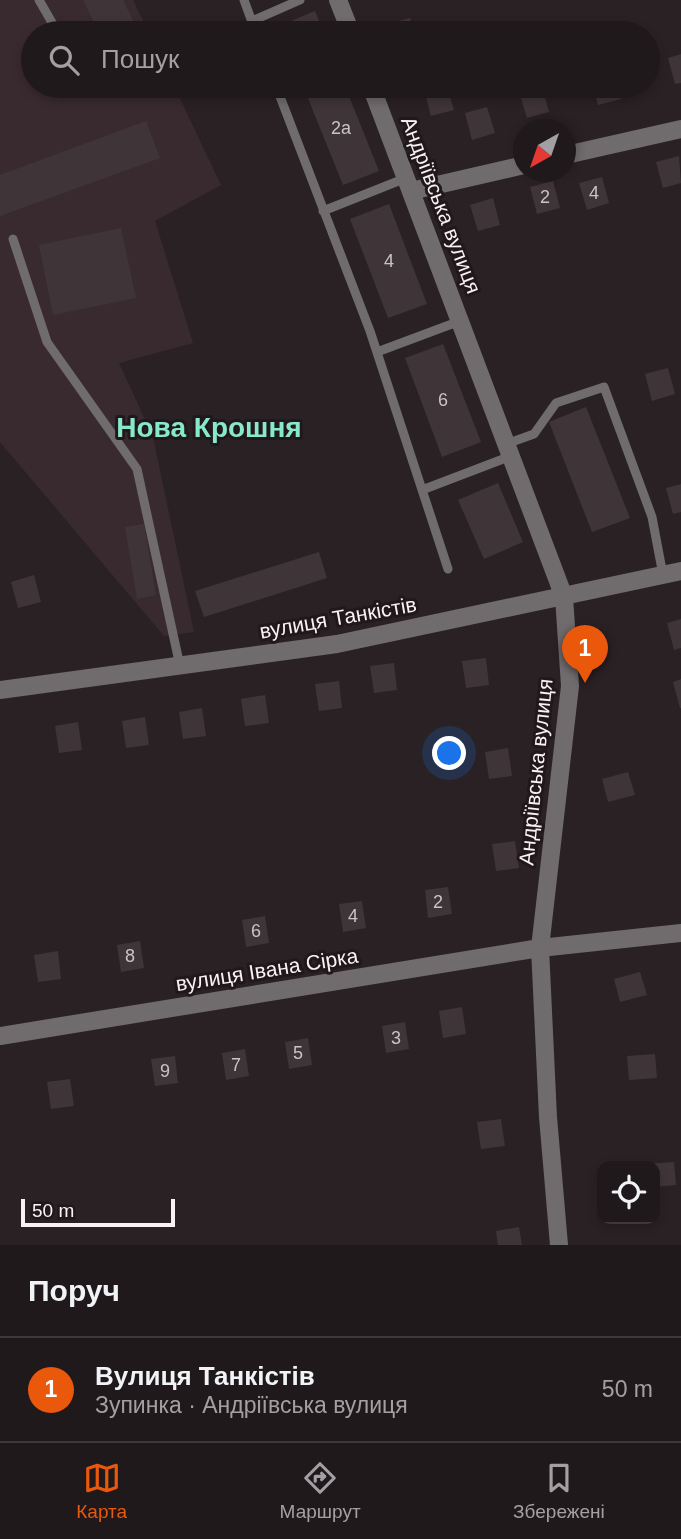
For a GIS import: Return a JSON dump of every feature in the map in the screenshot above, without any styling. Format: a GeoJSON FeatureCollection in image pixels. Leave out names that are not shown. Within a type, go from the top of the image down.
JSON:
{"type":"FeatureCollection","features":[{"type":"Feature","properties":{"kind":"street"},"geometry":{"type":"LineString","coordinates":[[338,0],[346,21]]}},
{"type":"Feature","properties":{"kind":"street","name":"Андріївська вулиця"},"geometry":{"type":"LineString","coordinates":[[376,98],[564,597],[570,686],[540,948],[548,1116],[559,1245]]}},
{"type":"Feature","properties":{"kind":"street"},"geometry":{"type":"LineString","coordinates":[[576,153],[681,129]]}},
{"type":"Feature","properties":{"kind":"street"},"geometry":{"type":"LineString","coordinates":[[409,184],[513,167]]}},
{"type":"Feature","properties":{"kind":"street","name":"вулиця Танкістів"},"geometry":{"type":"LineString","coordinates":[[0,690],[338,644],[672,573]]}},
{"type":"Feature","properties":{"kind":"street","name":"вулиця Івана Сірка"},"geometry":{"type":"LineString","coordinates":[[0,1037],[540,948],[681,933]]}},
{"type":"Feature","properties":{"kind":"lane"},"geometry":{"type":"LineString","coordinates":[[38,0],[51,21]]}},
{"type":"Feature","properties":{"kind":"lane"},"geometry":{"type":"LineString","coordinates":[[244,0],[252,21],[300,0]]}},
{"type":"Feature","properties":{"kind":"lane"},"geometry":{"type":"LineString","coordinates":[[281,98],[377,352],[448,569]]}},
{"type":"Feature","properties":{"kind":"lane"},"geometry":{"type":"LineString","coordinates":[[323,211],[409,184]]}},
{"type":"Feature","properties":{"kind":"lane"},"geometry":{"type":"LineString","coordinates":[[13,240],[47,342],[137,470],[180,666]]}},
{"type":"Feature","properties":{"kind":"lane"},"geometry":{"type":"LineString","coordinates":[[377,352],[460,321]]}},
{"type":"Feature","properties":{"kind":"lane"},"geometry":{"type":"LineString","coordinates":[[422,490],[509,450],[534,434],[556,403],[604,387],[672,573]]}},
{"type":"Feature","properties":{"kind":"shaded area"},"geometry":{"type":"Polygon","coordinates":[[[0,0],[133,0],[143,21],[21,21],[21,98],[180,98],[221,185],[155,221],[193,343],[119,363],[153,437],[194,632],[164,636],[0,442],[0,0]]]}},
{"type":"Feature","properties":{"kind":"building"},"geometry":{"type":"Polygon","coordinates":[[[83,0],[123,0],[133,21],[93,21],[83,0]]]}},
{"type":"Feature","properties":{"kind":"building"},"geometry":{"type":"Polygon","coordinates":[[[315,11],[319,21],[291,21],[315,11]]]}},
{"type":"Feature","properties":{"kind":"building"},"geometry":{"type":"Polygon","coordinates":[[[681,54],[681,83],[675,84],[668,58],[681,54]]]}},
{"type":"Feature","properties":{"kind":"building"},"geometry":{"type":"Polygon","coordinates":[[[308,98],[350,98],[379,171],[343,185],[308,98]]]}},
{"type":"Feature","properties":{"kind":"building"},"geometry":{"type":"Polygon","coordinates":[[[426,98],[450,98],[454,110],[431,116],[426,98]]]}},
{"type":"Feature","properties":{"kind":"building"},"geometry":{"type":"Polygon","coordinates":[[[521,98],[545,98],[549,112],[527,118],[521,98]]]}},
{"type":"Feature","properties":{"kind":"building"},"geometry":{"type":"Polygon","coordinates":[[[596,98],[621,99],[598,105],[596,98]]]}},
{"type":"Feature","properties":{"kind":"building"},"geometry":{"type":"Polygon","coordinates":[[[487,107],[495,133],[472,140],[465,113],[487,107]]]}},
{"type":"Feature","properties":{"kind":"building"},"geometry":{"type":"Polygon","coordinates":[[[146,121],[160,158],[0,216],[0,175],[146,121]]]}},
{"type":"Feature","properties":{"kind":"building"},"geometry":{"type":"Polygon","coordinates":[[[679,156],[681,183],[663,188],[656,162],[679,156]]]}},
{"type":"Feature","properties":{"kind":"building"},"geometry":{"type":"Polygon","coordinates":[[[602,177],[609,203],[587,210],[579,183],[602,177]]]}},
{"type":"Feature","properties":{"kind":"building"},"geometry":{"type":"Polygon","coordinates":[[[553,182],[560,208],[537,214],[530,187],[553,182]]]}},
{"type":"Feature","properties":{"kind":"building"},"geometry":{"type":"Polygon","coordinates":[[[493,198],[500,225],[478,231],[470,205],[493,198]]]}},
{"type":"Feature","properties":{"kind":"building"},"geometry":{"type":"Polygon","coordinates":[[[389,204],[427,304],[388,318],[350,219],[389,204]]]}},
{"type":"Feature","properties":{"kind":"building"},"geometry":{"type":"Polygon","coordinates":[[[121,228],[136,298],[53,315],[39,245],[121,228]]]}},
{"type":"Feature","properties":{"kind":"building"},"geometry":{"type":"Polygon","coordinates":[[[443,344],[481,442],[442,457],[405,358],[443,344]]]}},
{"type":"Feature","properties":{"kind":"building"},"geometry":{"type":"Polygon","coordinates":[[[668,368],[675,394],[652,401],[645,374],[668,368]]]}},
{"type":"Feature","properties":{"kind":"building"},"geometry":{"type":"Polygon","coordinates":[[[586,407],[630,518],[592,532],[549,422],[586,407]]]}},
{"type":"Feature","properties":{"kind":"building"},"geometry":{"type":"Polygon","coordinates":[[[498,483],[523,542],[484,559],[458,500],[498,483]]]}},
{"type":"Feature","properties":{"kind":"building"},"geometry":{"type":"Polygon","coordinates":[[[681,484],[681,512],[673,514],[666,488],[681,484]]]}},
{"type":"Feature","properties":{"kind":"building"},"geometry":{"type":"Polygon","coordinates":[[[144,524],[156,595],[137,599],[125,527],[144,524]]]}},
{"type":"Feature","properties":{"kind":"building"},"geometry":{"type":"Polygon","coordinates":[[[319,552],[327,578],[204,617],[195,591],[319,552]]]}},
{"type":"Feature","properties":{"kind":"building"},"geometry":{"type":"Polygon","coordinates":[[[34,575],[41,602],[18,608],[11,582],[34,575]]]}},
{"type":"Feature","properties":{"kind":"building"},"geometry":{"type":"Polygon","coordinates":[[[681,619],[681,648],[674,650],[667,623],[681,619]]]}},
{"type":"Feature","properties":{"kind":"building"},"geometry":{"type":"Polygon","coordinates":[[[486,658],[489,685],[466,688],[462,661],[486,658]]]}},
{"type":"Feature","properties":{"kind":"building"},"geometry":{"type":"Polygon","coordinates":[[[394,663],[397,690],[374,693],[370,666],[394,663]]]}},
{"type":"Feature","properties":{"kind":"building"},"geometry":{"type":"Polygon","coordinates":[[[681,679],[681,708],[680,708],[673,682],[681,679]]]}},
{"type":"Feature","properties":{"kind":"building"},"geometry":{"type":"Polygon","coordinates":[[[339,681],[342,708],[319,711],[315,684],[339,681]]]}},
{"type":"Feature","properties":{"kind":"building"},"geometry":{"type":"Polygon","coordinates":[[[265,695],[269,723],[245,726],[241,699],[265,695]]]}},
{"type":"Feature","properties":{"kind":"building"},"geometry":{"type":"Polygon","coordinates":[[[202,708],[206,736],[183,739],[179,712],[202,708]]]}},
{"type":"Feature","properties":{"kind":"building"},"geometry":{"type":"Polygon","coordinates":[[[145,717],[149,745],[126,748],[122,721],[145,717]]]}},
{"type":"Feature","properties":{"kind":"building"},"geometry":{"type":"Polygon","coordinates":[[[78,722],[82,750],[59,753],[55,726],[78,722]]]}},
{"type":"Feature","properties":{"kind":"building"},"geometry":{"type":"Polygon","coordinates":[[[508,748],[512,776],[489,779],[485,752],[508,748]]]}},
{"type":"Feature","properties":{"kind":"building"},"geometry":{"type":"Polygon","coordinates":[[[628,772],[635,795],[608,802],[602,779],[628,772]]]}},
{"type":"Feature","properties":{"kind":"building"},"geometry":{"type":"Polygon","coordinates":[[[515,841],[519,868],[496,871],[492,844],[515,841]]]}},
{"type":"Feature","properties":{"kind":"building"},"geometry":{"type":"Polygon","coordinates":[[[448,887],[452,914],[428,918],[425,890],[448,887]]]}},
{"type":"Feature","properties":{"kind":"building"},"geometry":{"type":"Polygon","coordinates":[[[362,901],[366,928],[343,932],[339,904],[362,901]]]}},
{"type":"Feature","properties":{"kind":"building"},"geometry":{"type":"Polygon","coordinates":[[[265,916],[269,943],[246,947],[242,920],[265,916]]]}},
{"type":"Feature","properties":{"kind":"building"},"geometry":{"type":"Polygon","coordinates":[[[140,941],[144,968],[121,972],[117,945],[140,941]]]}},
{"type":"Feature","properties":{"kind":"building"},"geometry":{"type":"Polygon","coordinates":[[[58,951],[61,979],[38,982],[34,955],[58,951]]]}},
{"type":"Feature","properties":{"kind":"building"},"geometry":{"type":"Polygon","coordinates":[[[640,972],[647,995],[620,1002],[614,979],[640,972]]]}},
{"type":"Feature","properties":{"kind":"building"},"geometry":{"type":"Polygon","coordinates":[[[462,1007],[466,1034],[443,1038],[439,1011],[462,1007]]]}},
{"type":"Feature","properties":{"kind":"building"},"geometry":{"type":"Polygon","coordinates":[[[405,1022],[409,1049],[386,1053],[382,1026],[405,1022]]]}},
{"type":"Feature","properties":{"kind":"building"},"geometry":{"type":"Polygon","coordinates":[[[308,1038],[312,1065],[289,1069],[285,1042],[308,1038]]]}},
{"type":"Feature","properties":{"kind":"building"},"geometry":{"type":"Polygon","coordinates":[[[245,1049],[249,1076],[226,1080],[222,1053],[245,1049]]]}},
{"type":"Feature","properties":{"kind":"building"},"geometry":{"type":"Polygon","coordinates":[[[655,1054],[657,1078],[629,1080],[627,1056],[655,1054]]]}},
{"type":"Feature","properties":{"kind":"building"},"geometry":{"type":"Polygon","coordinates":[[[175,1056],[178,1083],[155,1086],[151,1059],[175,1056]]]}},
{"type":"Feature","properties":{"kind":"building"},"geometry":{"type":"Polygon","coordinates":[[[70,1079],[74,1106],[51,1109],[47,1082],[70,1079]]]}},
{"type":"Feature","properties":{"kind":"building"},"geometry":{"type":"Polygon","coordinates":[[[501,1119],[505,1146],[481,1149],[477,1122],[501,1119]]]}},
{"type":"Feature","properties":{"kind":"building"},"geometry":{"type":"Polygon","coordinates":[[[674,1162],[676,1185],[660,1187],[660,1163],[674,1162]]]}},
{"type":"Feature","properties":{"kind":"building"},"geometry":{"type":"Polygon","coordinates":[[[519,1227],[522,1245],[498,1245],[496,1231],[519,1227]]]}},
{"type":"Feature","properties":{"kind":"place","name":"Вулиця Танкістів"},"geometry":{"type":"Point","coordinates":[585,683]}},
{"type":"Feature","properties":{"kind":"district","name":"Нова Крошня"},"geometry":{"type":"Point","coordinates":[209,427]}}]}
